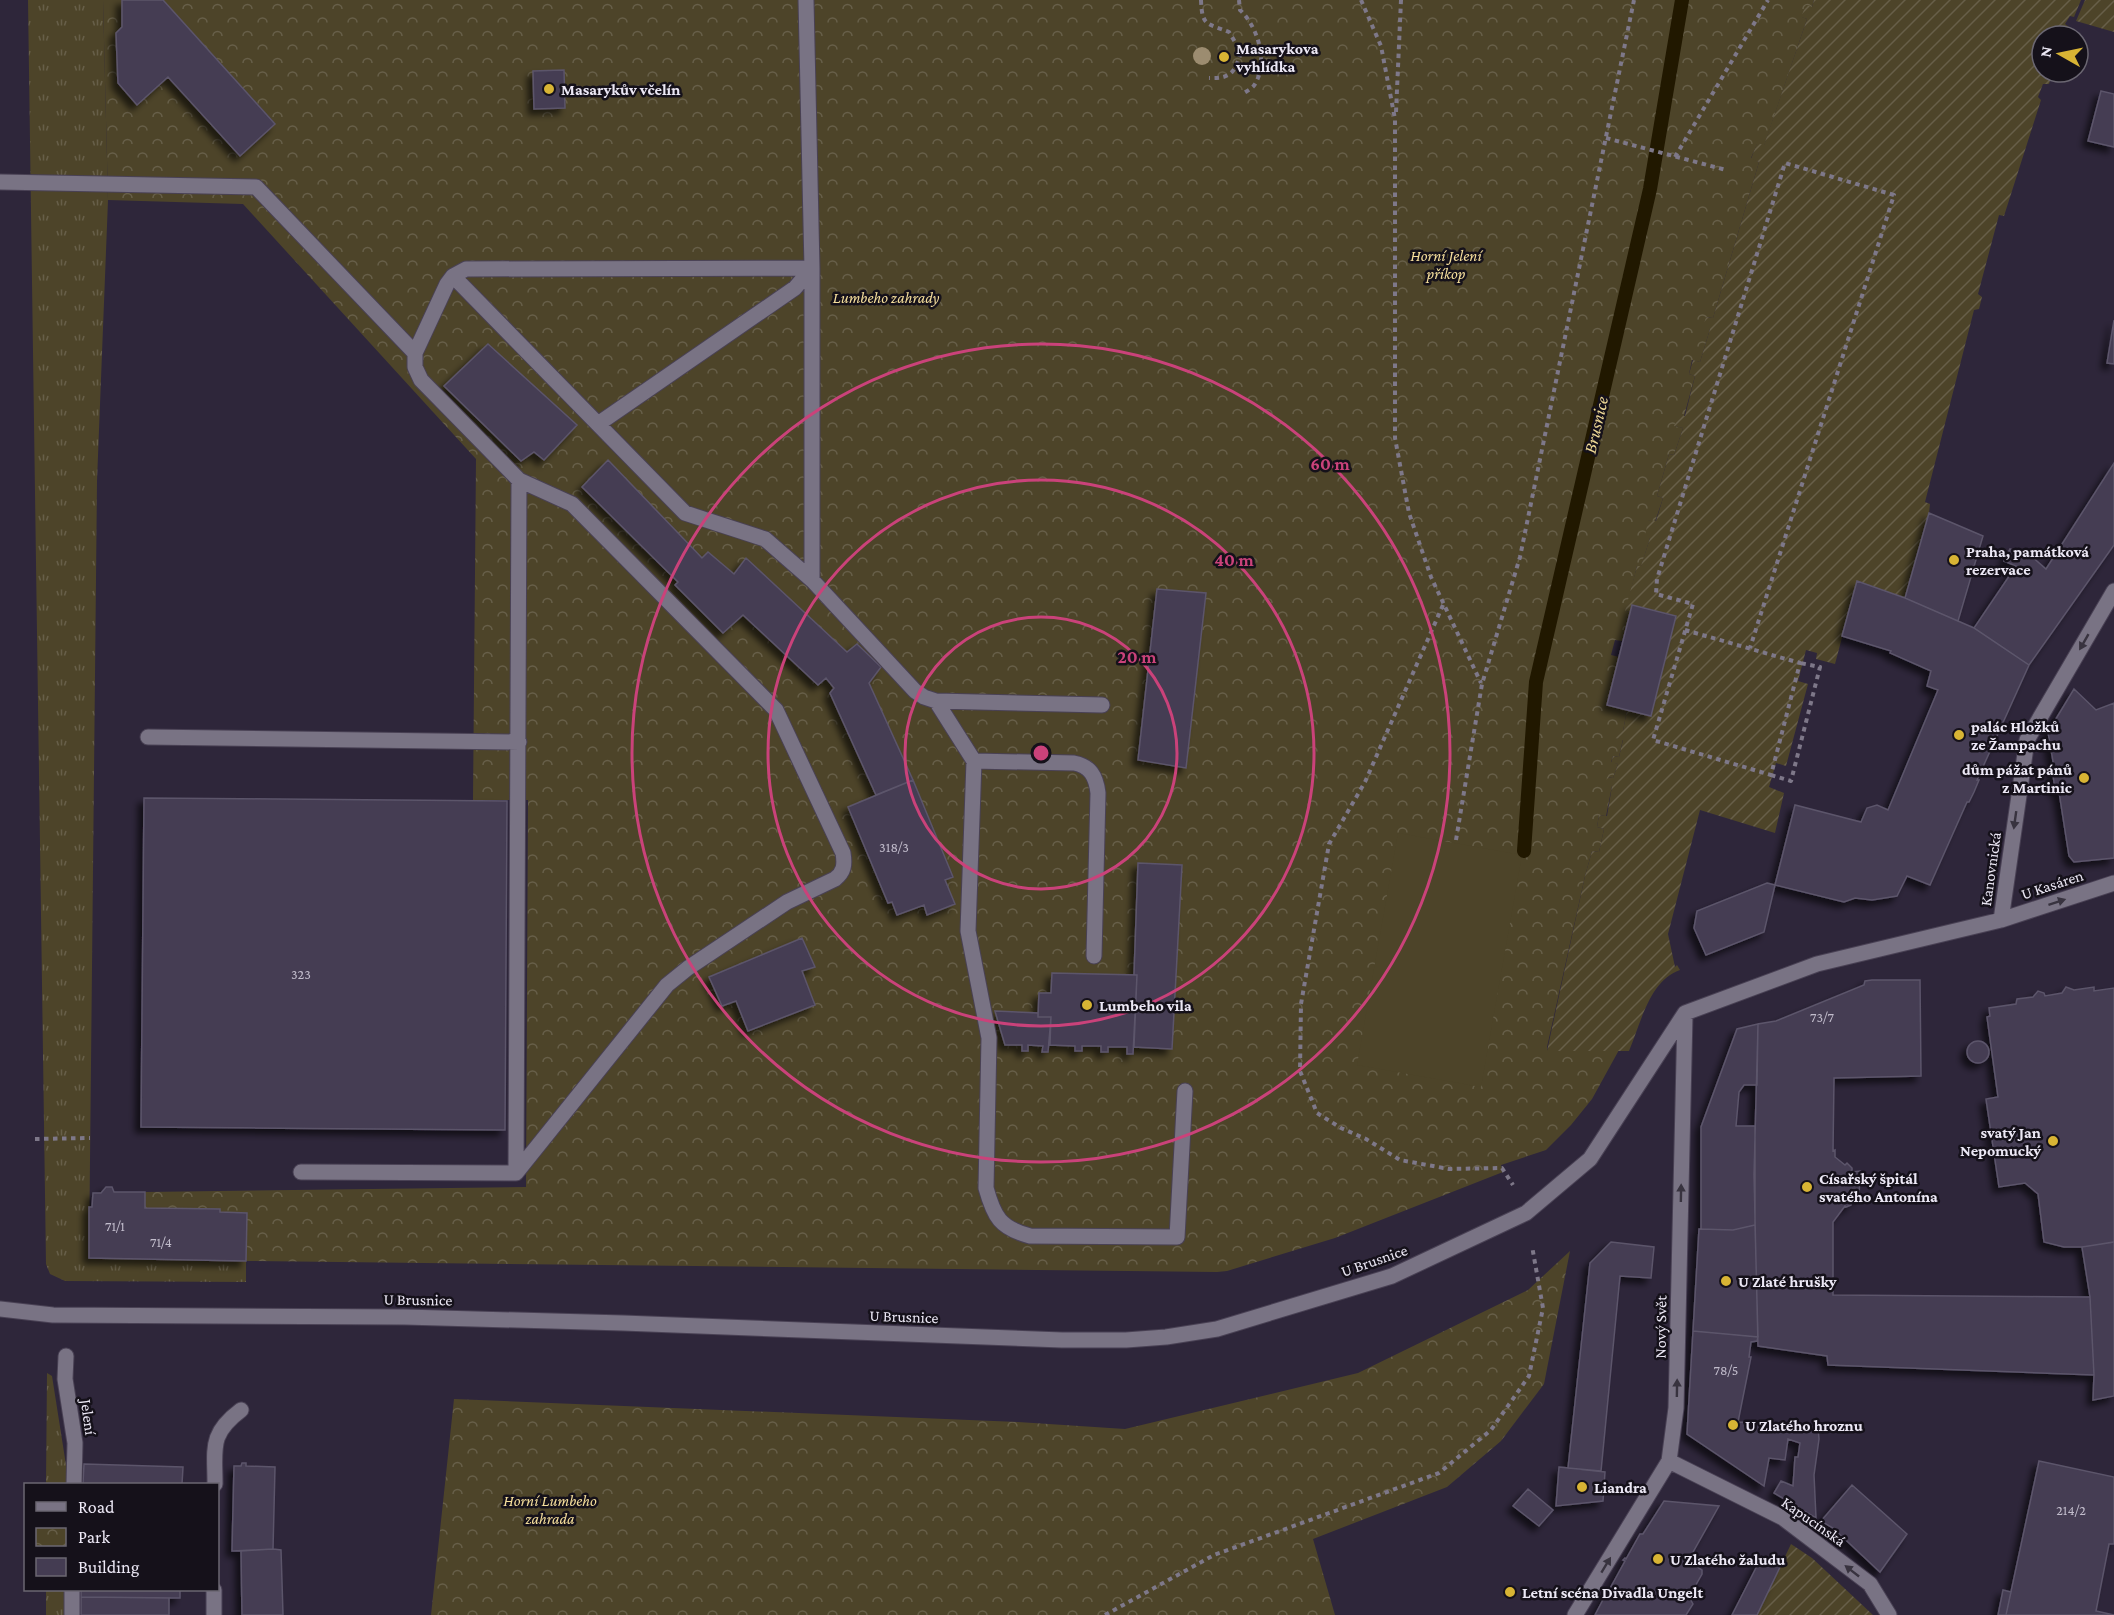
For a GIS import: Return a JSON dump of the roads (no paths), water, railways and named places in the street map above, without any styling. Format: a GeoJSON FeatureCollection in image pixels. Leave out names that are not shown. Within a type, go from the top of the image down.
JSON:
{"type":"FeatureCollection","features":[{"type":"Feature","properties":{"kind":"street"},"geometry":{"type":"LineString","coordinates":[[806,0],[813,268],[812,580]]}},
{"type":"Feature","properties":{"kind":"street"},"geometry":{"type":"LineString","coordinates":[[0,182],[256,187],[415,353]]}},
{"type":"Feature","properties":{"kind":"street"},"geometry":{"type":"LineString","coordinates":[[516,1173],[668,985],[688,968],[787,902],[835,879],[842,874],[845,863],[843,854],[776,710],[572,504],[519,480],[421,380],[415,367],[415,353],[447,284],[453,276],[466,268],[813,268]]}},
{"type":"Feature","properties":{"kind":"street"},"geometry":{"type":"LineString","coordinates":[[598,424],[795,288],[813,268]]}},
{"type":"Feature","properties":{"kind":"street"},"geometry":{"type":"LineString","coordinates":[[453,276],[685,513],[765,539],[812,580],[915,691],[924,697],[936,701],[1102,705]]}},
{"type":"Feature","properties":{"kind":"street"},"geometry":{"type":"LineString","coordinates":[[516,1173],[519,480]]}},
{"type":"Feature","properties":{"kind":"street","name":"Kanovnická"},"geometry":{"type":"LineString","coordinates":[[1685,1013],[1817,964],[2001,920],[2027,740],[2114,591]]}},
{"type":"Feature","properties":{"kind":"street"},"geometry":{"type":"LineString","coordinates":[[936,701],[974,762],[968,932],[989,1038],[986,1188],[991,1206],[999,1220],[1012,1232],[1030,1236],[1177,1237],[1185,1091]]}},
{"type":"Feature","properties":{"kind":"street"},"geometry":{"type":"LineString","coordinates":[[148,737],[519,742]]}},
{"type":"Feature","properties":{"kind":"street"},"geometry":{"type":"LineString","coordinates":[[974,762],[1074,763],[1083,765],[1091,771],[1096,780],[1098,792],[1094,956]]}},
{"type":"Feature","properties":{"kind":"street","name":"U Kasáren"},"geometry":{"type":"LineString","coordinates":[[2001,920],[2114,883]]}},
{"type":"Feature","properties":{"kind":"street","name":"U Brusnice"},"geometry":{"type":"LineString","coordinates":[[0,1309],[53,1315],[405,1317],[1050,1340],[1126,1340],[1166,1337],[1217,1329],[1392,1276],[1526,1213],[1590,1159],[1685,1013]]}},
{"type":"Feature","properties":{"kind":"street","name":"Nový Svět"},"geometry":{"type":"LineString","coordinates":[[1575,1615],[1669,1461],[1676,1408],[1685,1013]]}},
{"type":"Feature","properties":{"kind":"street"},"geometry":{"type":"LineString","coordinates":[[302,1172],[516,1173]]}},
{"type":"Feature","properties":{"kind":"street","name":"Jelení"},"geometry":{"type":"LineString","coordinates":[[66,1356],[65,1379],[75,1443],[74,1483]]}},
{"type":"Feature","properties":{"kind":"street"},"geometry":{"type":"LineString","coordinates":[[215,1483],[215,1448],[219,1430],[242,1410]]}},
{"type":"Feature","properties":{"kind":"street","name":"Kapucínská"},"geometry":{"type":"LineString","coordinates":[[1669,1461],[1783,1518],[1870,1584],[1888,1615]]}},
{"type":"Feature","properties":{"kind":"street"},"geometry":{"type":"LineString","coordinates":[[72,1591],[72,1615]]}},
{"type":"Feature","properties":{"kind":"street"},"geometry":{"type":"LineString","coordinates":[[214,1591],[214,1615]]}},
{"type":"Feature","properties":{"kind":"waterway","name":"Brusnice"},"geometry":{"type":"LineString","coordinates":[[1524,851],[1536,682],[1650,189],[1682,0]]}},
{"type":"Feature","properties":{"kind":"place","name":"Masarykova vyhlídka"},"geometry":{"type":"Point","coordinates":[1224,57]}},
{"type":"Feature","properties":{"kind":"place","name":"Masarykův včelín"},"geometry":{"type":"Point","coordinates":[549,89]}},
{"type":"Feature","properties":{"kind":"place","name":"Praha, památková rezervace"},"geometry":{"type":"Point","coordinates":[1954,560]}},
{"type":"Feature","properties":{"kind":"place","name":"palác Hložků ze Žampachu"},"geometry":{"type":"Point","coordinates":[1959,735]}},
{"type":"Feature","properties":{"kind":"place","name":"dům pážat pánů z Martinic"},"geometry":{"type":"Point","coordinates":[2084,778]}},
{"type":"Feature","properties":{"kind":"place","name":"Lumbeho vila"},"geometry":{"type":"Point","coordinates":[1087,1005]}},
{"type":"Feature","properties":{"kind":"place","name":"svatý Jan Nepomucký"},"geometry":{"type":"Point","coordinates":[2053,1141]}},
{"type":"Feature","properties":{"kind":"place","name":"Císařský špitál svatého Antonína"},"geometry":{"type":"Point","coordinates":[1807,1187]}},
{"type":"Feature","properties":{"kind":"place","name":"U Zlaté hrušky"},"geometry":{"type":"Point","coordinates":[1726,1281]}},
{"type":"Feature","properties":{"kind":"place","name":"U Zlatého hroznu"},"geometry":{"type":"Point","coordinates":[1733,1425]}},
{"type":"Feature","properties":{"kind":"place","name":"Liandra"},"geometry":{"type":"Point","coordinates":[1582,1487]}},
{"type":"Feature","properties":{"kind":"place","name":"U Zlatého žaludu"},"geometry":{"type":"Point","coordinates":[1658,1559]}},
{"type":"Feature","properties":{"kind":"place","name":"Letní scéna Divadla Ungelt"},"geometry":{"type":"Point","coordinates":[1510,1592]}},
{"type":"Feature","properties":{"kind":"park label","name":"Horní Jelení příkop"},"geometry":{"type":"Point","coordinates":[1446,264]}},
{"type":"Feature","properties":{"kind":"park label","name":"Lumbeho zahrady"},"geometry":{"type":"Point","coordinates":[886,297]}},
{"type":"Feature","properties":{"kind":"park label","name":"Horní Lumbeho zahrada"},"geometry":{"type":"Point","coordinates":[550,1509]}}]}
